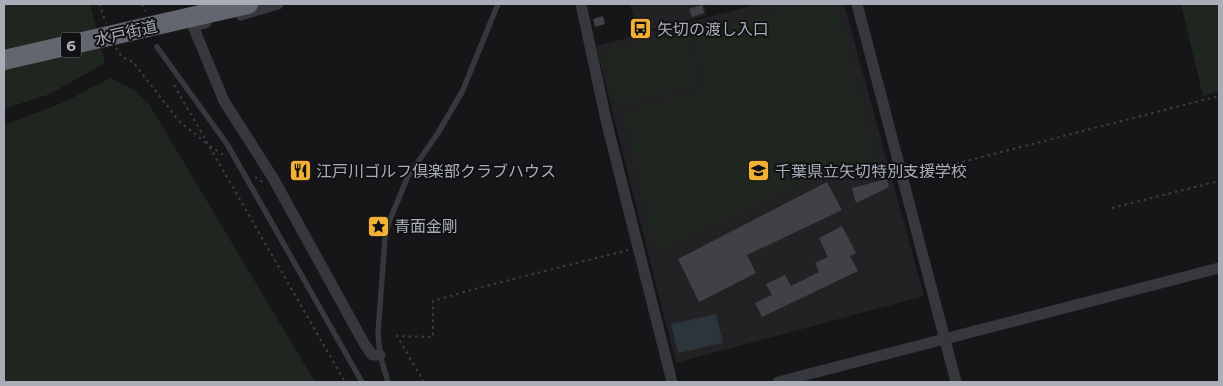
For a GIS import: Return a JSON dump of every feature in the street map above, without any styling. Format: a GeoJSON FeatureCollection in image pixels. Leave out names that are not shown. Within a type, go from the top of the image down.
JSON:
{"type":"FeatureCollection","features":[{"type":"Feature","properties":{"kind":"highway","name":"水戸街道"},"geometry":{"type":"LineString","coordinates":[[172,17],[203,4]]}},
{"type":"Feature","properties":{"kind":"highway","name":"水戸街道"},"geometry":{"type":"LineString","coordinates":[[4,49],[140,16],[172,17],[248,4]]}},
{"type":"Feature","properties":{"kind":"highway","name":"水戸街道"},"geometry":{"type":"LineString","coordinates":[[4,60],[140,16]]}},
{"type":"Feature","properties":{"kind":"street"},"geometry":{"type":"LineString","coordinates":[[278,4],[193,26],[224,101],[277,186],[364,343],[372,355],[380,355]]}},
{"type":"Feature","properties":{"kind":"street"},"geometry":{"type":"LineString","coordinates":[[580,4],[606,120],[672,382]]}},
{"type":"Feature","properties":{"kind":"street"},"geometry":{"type":"LineString","coordinates":[[857,4],[956,382]]}},
{"type":"Feature","properties":{"kind":"street"},"geometry":{"type":"LineString","coordinates":[[778,382],[1219,268]]}},
{"type":"Feature","properties":{"kind":"lane"},"geometry":{"type":"LineString","coordinates":[[388,382],[380,355],[378,333],[385,238],[388,222],[408,176],[438,133],[462,92],[498,4]]}},
{"type":"Feature","properties":{"kind":"lane"},"geometry":{"type":"LineString","coordinates":[[156,47],[227,144],[362,382]]}},
{"type":"Feature","properties":{"kind":"path"},"geometry":{"type":"LineString","coordinates":[[100,4],[108,29]]}},
{"type":"Feature","properties":{"kind":"path"},"geometry":{"type":"LineString","coordinates":[[114,45],[122,57],[133,62],[179,121],[209,145],[345,382]]}},
{"type":"Feature","properties":{"kind":"path"},"geometry":{"type":"LineString","coordinates":[[902,177],[1219,96]]}},
{"type":"Feature","properties":{"kind":"path"},"geometry":{"type":"LineString","coordinates":[[1112,208],[1219,181]]}},
{"type":"Feature","properties":{"kind":"path"},"geometry":{"type":"LineString","coordinates":[[424,382],[396,336],[433,337],[433,301],[638,248]]}},
{"type":"Feature","properties":{"kind":"shaded area"},"geometry":{"type":"Polygon","coordinates":[[[4,4],[90,4],[105,63],[50,94],[4,109],[4,4]]]}},
{"type":"Feature","properties":{"kind":"shaded area"},"geometry":{"type":"Polygon","coordinates":[[[630,4],[704,4],[707,15],[638,33],[630,4]]]}},
{"type":"Feature","properties":{"kind":"shaded area","name":"千葉県立矢切特別支援学校"},"geometry":{"type":"Polygon","coordinates":[[[760,4],[844,4],[924,296],[676,363],[596,46],[760,4]]]}},
{"type":"Feature","properties":{"kind":"shaded area"},"geometry":{"type":"Polygon","coordinates":[[[809,4],[836,4],[877,163],[820,174],[655,253],[624,112],[706,90],[692,34],[809,4]]]}},
{"type":"Feature","properties":{"kind":"shaded area"},"geometry":{"type":"Polygon","coordinates":[[[1181,4],[1219,4],[1219,91],[1203,96],[1181,4]]]}},
{"type":"Feature","properties":{"kind":"shaded area"},"geometry":{"type":"Polygon","coordinates":[[[685,31],[698,85],[614,106],[602,53],[685,31]]]}},
{"type":"Feature","properties":{"kind":"shaded area"},"geometry":{"type":"Polygon","coordinates":[[[110,78],[133,89],[149,104],[315,382],[4,382],[4,125],[62,103],[110,78]]]}},
{"type":"Feature","properties":{"kind":"shaded area"},"geometry":{"type":"Polygon","coordinates":[[[716,314],[723,343],[678,353],[671,324],[716,314]]]}},
{"type":"Feature","properties":{"kind":"building"},"geometry":{"type":"Polygon","coordinates":[[[702,5],[704,13],[692,17],[689,9],[702,5]]]}},
{"type":"Feature","properties":{"kind":"building"},"geometry":{"type":"Polygon","coordinates":[[[603,16],[605,24],[595,27],[593,19],[603,16]]]}},
{"type":"Feature","properties":{"kind":"building"},"geometry":{"type":"Polygon","coordinates":[[[887,179],[889,187],[856,203],[852,188],[887,179]]]}},
{"type":"Feature","properties":{"kind":"building"},"geometry":{"type":"Polygon","coordinates":[[[827,182],[842,210],[747,255],[756,273],[699,302],[678,259],[827,182]]]}},
{"type":"Feature","properties":{"kind":"building"},"geometry":{"type":"Polygon","coordinates":[[[842,226],[856,253],[850,256],[858,271],[762,317],[755,303],[772,295],[766,284],[785,275],[791,286],[819,272],[815,263],[828,257],[819,238],[842,226]]]}},
{"type":"Feature","properties":{"kind":"place","name":"矢切の渡し入口"},"geometry":{"type":"Point","coordinates":[641,29]}},
{"type":"Feature","properties":{"kind":"place","name":"江戸川ゴルフ倶楽部クラブハウス"},"geometry":{"type":"Point","coordinates":[300,171]}},
{"type":"Feature","properties":{"kind":"place","name":"千葉県立矢切特別支援学校"},"geometry":{"type":"Point","coordinates":[759,171]}},
{"type":"Feature","properties":{"kind":"place","name":"青面金剛"},"geometry":{"type":"Point","coordinates":[378,226]}}]}
